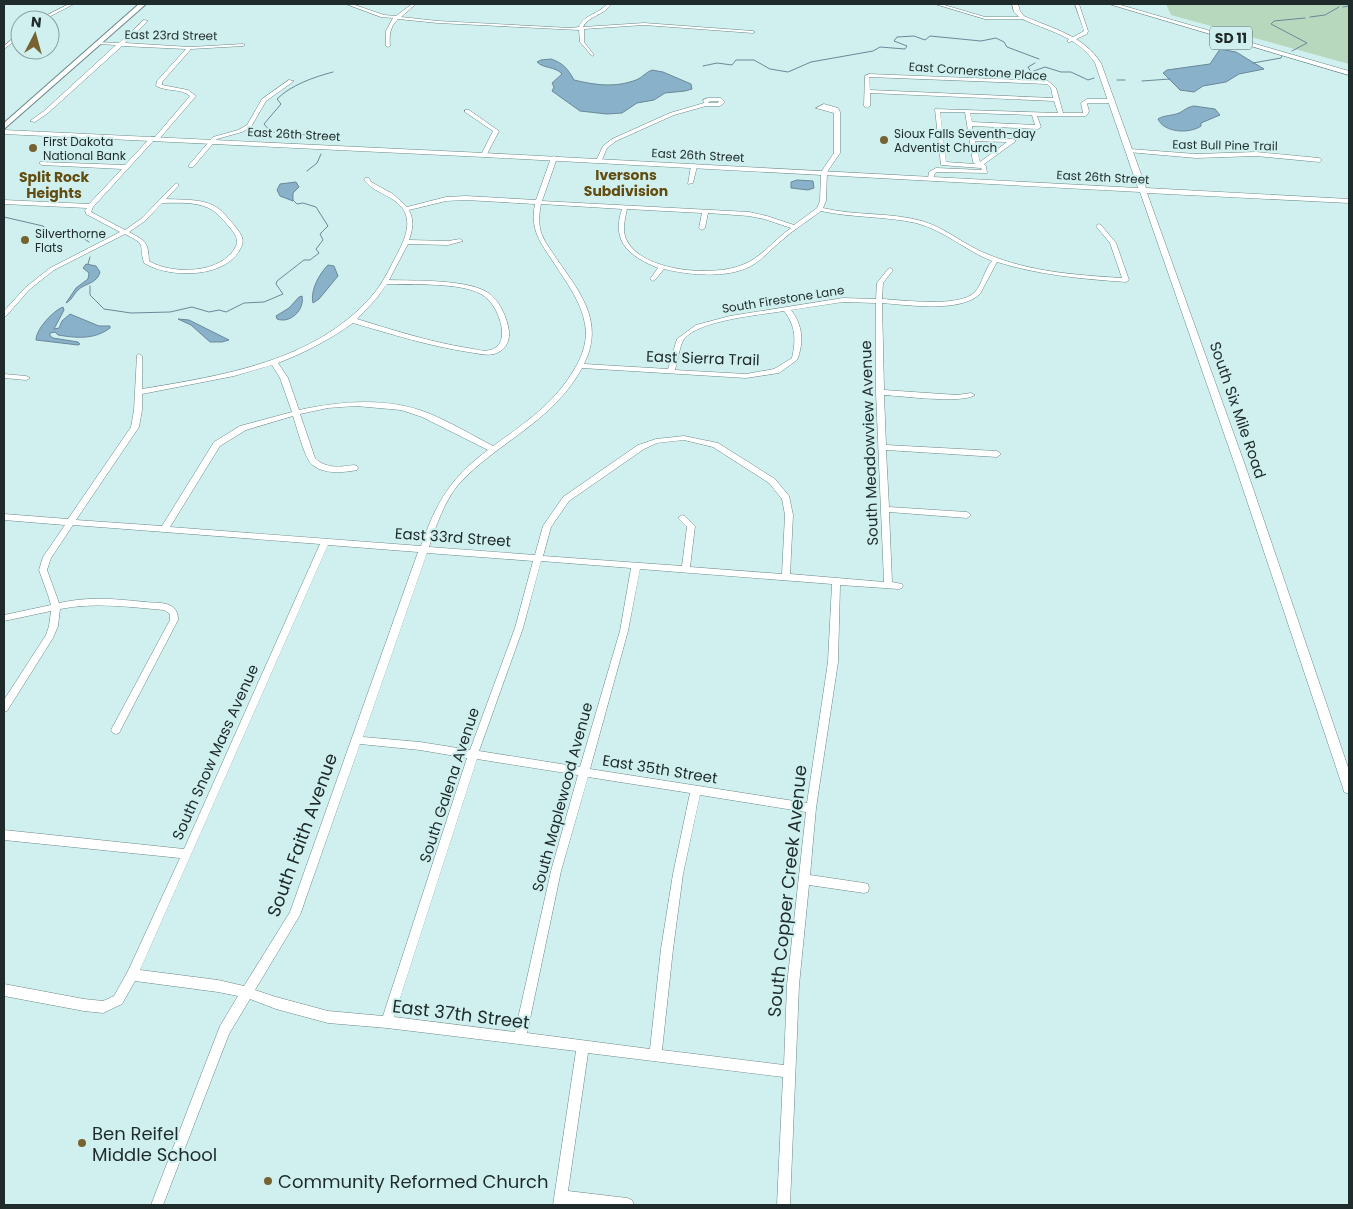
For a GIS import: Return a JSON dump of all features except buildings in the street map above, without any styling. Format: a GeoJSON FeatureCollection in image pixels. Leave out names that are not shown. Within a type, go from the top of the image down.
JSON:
{"type":"FeatureCollection","features":[{"type":"Feature","properties":{"kind":"highway"},"geometry":{"type":"LineString","coordinates":[[4,116],[133,4]]}},
{"type":"Feature","properties":{"kind":"highway"},"geometry":{"type":"LineString","coordinates":[[4,127],[143,4]]}},
{"type":"Feature","properties":{"kind":"main road"},"geometry":{"type":"LineString","coordinates":[[1015,4],[1017,12],[1023,19]]}},
{"type":"Feature","properties":{"kind":"main road","name":"SD 11"},"geometry":{"type":"LineString","coordinates":[[1112,4],[1349,71]]}},
{"type":"Feature","properties":{"kind":"main road","name":"SD 11"},"geometry":{"type":"LineString","coordinates":[[1125,4],[1349,71]]}},
{"type":"Feature","properties":{"kind":"main road","name":"South Six Mile Road"},"geometry":{"type":"LineString","coordinates":[[1009,9],[1023,19],[1072,40],[1086,48],[1096,58],[1246,484],[1349,788]]}},
{"type":"Feature","properties":{"kind":"main road","name":"East 26th Street"},"geometry":{"type":"LineString","coordinates":[[4,127],[46,133]]}},
{"type":"Feature","properties":{"kind":"main road","name":"East 26th Street"},"geometry":{"type":"LineString","coordinates":[[4,132],[554,158],[1349,201]]}},
{"type":"Feature","properties":{"kind":"street"},"geometry":{"type":"LineString","coordinates":[[60,10],[72,4]]}},
{"type":"Feature","properties":{"kind":"street"},"geometry":{"type":"LineString","coordinates":[[348,4],[374,14],[396,18],[526,27],[580,29],[639,24],[753,32]]}},
{"type":"Feature","properties":{"kind":"street"},"geometry":{"type":"LineString","coordinates":[[388,46],[386,34],[388,28],[396,18],[414,4]]}},
{"type":"Feature","properties":{"kind":"street"},"geometry":{"type":"LineString","coordinates":[[592,55],[582,42],[580,29],[582,22],[604,11],[609,4]]}},
{"type":"Feature","properties":{"kind":"street"},"geometry":{"type":"LineString","coordinates":[[937,4],[985,18],[1023,19]]}},
{"type":"Feature","properties":{"kind":"street"},"geometry":{"type":"LineString","coordinates":[[1072,40],[1085,34],[1086,31],[1077,4]]}},
{"type":"Feature","properties":{"kind":"street"},"geometry":{"type":"LineString","coordinates":[[33,121],[46,112],[146,22]]}},
{"type":"Feature","properties":{"kind":"street","name":"East 23rd Street"},"geometry":{"type":"LineString","coordinates":[[98,43],[190,48],[243,45]]}},
{"type":"Feature","properties":{"kind":"street"},"geometry":{"type":"LineString","coordinates":[[162,201],[199,204],[216,210],[238,234],[240,241],[238,249],[226,260],[211,267],[185,272],[165,272],[147,263],[145,260],[144,243],[139,238],[90,215],[88,212],[90,206],[193,96],[187,90],[159,86],[159,82],[190,48]]}},
{"type":"Feature","properties":{"kind":"street","name":"East Cornerstone Place"},"geometry":{"type":"LineString","coordinates":[[867,92],[867,76],[884,75],[1048,83],[1052,85],[1061,115]]}},
{"type":"Feature","properties":{"kind":"street"},"geometry":{"type":"LineString","coordinates":[[191,166],[218,136],[240,132],[248,126],[264,100],[291,81]]}},
{"type":"Feature","properties":{"kind":"street"},"geometry":{"type":"LineString","coordinates":[[868,106],[867,92],[1057,100]]}},
{"type":"Feature","properties":{"kind":"street"},"geometry":{"type":"LineString","coordinates":[[931,178],[932,172],[936,170],[985,172],[981,165],[976,162],[970,124],[970,96]]}},
{"type":"Feature","properties":{"kind":"street"},"geometry":{"type":"LineString","coordinates":[[1035,117],[1085,114],[1084,103],[1087,101],[1112,101]]}},
{"type":"Feature","properties":{"kind":"street"},"geometry":{"type":"LineString","coordinates":[[599,161],[605,147],[614,140],[672,114],[706,104]]}},
{"type":"Feature","properties":{"kind":"street"},"geometry":{"type":"LineString","coordinates":[[972,139],[1013,141],[981,165],[943,164],[936,110],[970,111],[1076,121]]}},
{"type":"Feature","properties":{"kind":"street"},"geometry":{"type":"LineString","coordinates":[[467,111],[496,131],[484,155]]}},
{"type":"Feature","properties":{"kind":"street"},"geometry":{"type":"LineString","coordinates":[[625,207],[621,227],[626,245],[642,259],[662,267],[708,272],[742,267],[752,262],[820,209],[823,201],[824,172],[837,153],[837,112]]}},
{"type":"Feature","properties":{"kind":"street"},"geometry":{"type":"LineString","coordinates":[[970,124],[1038,127],[1035,117]]}},
{"type":"Feature","properties":{"kind":"street"},"geometry":{"type":"LineString","coordinates":[[974,147],[986,140]]}},
{"type":"Feature","properties":{"kind":"street","name":"East Bull Pine Trail"},"geometry":{"type":"LineString","coordinates":[[1130,151],[1196,156],[1256,154],[1318,160]]}},
{"type":"Feature","properties":{"kind":"street","name":"South Faith Avenue"},"geometry":{"type":"LineString","coordinates":[[157,1205],[224,1030],[295,915],[424,548],[444,499],[463,477],[493,449],[520,432],[549,409],[571,383],[588,347],[588,325],[580,302],[539,236],[535,216],[554,158]]}},
{"type":"Feature","properties":{"kind":"street"},"geometry":{"type":"LineString","coordinates":[[42,163],[126,168]]}},
{"type":"Feature","properties":{"kind":"street"},"geometry":{"type":"LineString","coordinates":[[690,183],[694,166]]}},
{"type":"Feature","properties":{"kind":"street"},"geometry":{"type":"LineString","coordinates":[[139,392],[226,376],[274,362],[317,343],[352,320],[369,305],[385,282],[406,242],[410,223],[405,209],[394,196],[369,183],[368,179]]}},
{"type":"Feature","properties":{"kind":"street"},"geometry":{"type":"LineString","coordinates":[[4,315],[33,283],[52,269],[125,232],[143,220],[176,185]]}},
{"type":"Feature","properties":{"kind":"street"},"geometry":{"type":"LineString","coordinates":[[405,209],[461,198],[757,215],[795,227]]}},
{"type":"Feature","properties":{"kind":"street"},"geometry":{"type":"LineString","coordinates":[[4,202],[90,206]]}},
{"type":"Feature","properties":{"kind":"street"},"geometry":{"type":"LineString","coordinates":[[820,209],[839,214],[920,222],[996,260],[1028,269],[1059,275],[1126,280],[1113,243],[1099,226]]}},
{"type":"Feature","properties":{"kind":"street"},"geometry":{"type":"LineString","coordinates":[[702,228],[705,212]]}},
{"type":"Feature","properties":{"kind":"street"},"geometry":{"type":"LineString","coordinates":[[406,242],[442,244],[460,241]]}},
{"type":"Feature","properties":{"kind":"street","name":"South Firestone Lane"},"geometry":{"type":"LineString","coordinates":[[671,372],[680,340],[691,330],[716,321],[843,300],[879,300],[937,304],[967,300],[982,288],[986,272],[996,260]]}},
{"type":"Feature","properties":{"kind":"street"},"geometry":{"type":"LineString","coordinates":[[653,279],[662,267]]}},
{"type":"Feature","properties":{"kind":"street","name":"South Meadowview Avenue"},"geometry":{"type":"LineString","coordinates":[[888,585],[880,392],[879,300],[880,284],[890,270]]}},
{"type":"Feature","properties":{"kind":"street"},"geometry":{"type":"LineString","coordinates":[[352,320],[412,337],[483,352],[497,351],[503,346],[506,339],[504,320],[494,301],[483,292],[460,287],[385,282]]}},
{"type":"Feature","properties":{"kind":"street","name":"East Sierra Trail"},"geometry":{"type":"LineString","coordinates":[[580,366],[746,376],[776,371],[796,359],[799,328],[793,316],[786,309]]}},
{"type":"Feature","properties":{"kind":"street"},"geometry":{"type":"LineString","coordinates":[[4,708],[50,636],[56,623],[57,606],[42,570],[47,557],[131,433],[136,421],[139,392],[139,356]]}},
{"type":"Feature","properties":{"kind":"street"},"geometry":{"type":"LineString","coordinates":[[274,362],[284,378],[312,459],[317,465],[339,470],[354,468]]}},
{"type":"Feature","properties":{"kind":"street"},"geometry":{"type":"LineString","coordinates":[[4,376],[26,378]]}},
{"type":"Feature","properties":{"kind":"street"},"geometry":{"type":"LineString","coordinates":[[880,392],[957,397],[971,395]]}},
{"type":"Feature","properties":{"kind":"street"},"geometry":{"type":"LineString","coordinates":[[164,529],[217,444],[243,428],[296,413],[328,406],[356,404],[401,408],[425,415],[493,449]]}},
{"type":"Feature","properties":{"kind":"street"},"geometry":{"type":"LineString","coordinates":[[539,558],[547,526],[566,499],[641,447],[656,441],[684,438],[715,445],[772,481],[780,489],[786,498],[789,515],[786,577]]}},
{"type":"Feature","properties":{"kind":"street"},"geometry":{"type":"LineString","coordinates":[[882,447],[997,454]]}},
{"type":"Feature","properties":{"kind":"street"},"geometry":{"type":"LineString","coordinates":[[884,509],[967,515]]}},
{"type":"Feature","properties":{"kind":"street","name":"East 33rd Street"},"geometry":{"type":"LineString","coordinates":[[4,517],[900,586]]}},
{"type":"Feature","properties":{"kind":"street"},"geometry":{"type":"LineString","coordinates":[[682,518],[692,526],[686,569]]}},
{"type":"Feature","properties":{"kind":"street","name":"South Snow Mass Avenue"},"geometry":{"type":"LineString","coordinates":[[4,990],[102,1007],[118,1000],[132,975],[187,854],[325,542]]}},
{"type":"Feature","properties":{"kind":"street","name":"South Galena Avenue"},"geometry":{"type":"LineString","coordinates":[[387,1022],[474,754],[519,628],[539,558]]}},
{"type":"Feature","properties":{"kind":"street","name":"South Maplewood Avenue"},"geometry":{"type":"LineString","coordinates":[[520,1038],[556,871],[624,631],[636,565]]}},
{"type":"Feature","properties":{"kind":"street","name":"South Copper Creek Avenue"},"geometry":{"type":"LineString","coordinates":[[784,1205],[793,985],[811,808],[832,662],[836,581]]}},
{"type":"Feature","properties":{"kind":"street"},"geometry":{"type":"LineString","coordinates":[[4,618],[57,606],[94,601],[166,608],[174,613],[174,620],[116,730]]}},
{"type":"Feature","properties":{"kind":"street","name":"East 35th Street"},"geometry":{"type":"LineString","coordinates":[[356,740],[420,746],[474,754],[811,808]]}},
{"type":"Feature","properties":{"kind":"street"},"geometry":{"type":"LineString","coordinates":[[655,1055],[668,939],[678,874],[696,790]]}},
{"type":"Feature","properties":{"kind":"street"},"geometry":{"type":"LineString","coordinates":[[4,835],[187,854]]}},
{"type":"Feature","properties":{"kind":"street"},"geometry":{"type":"LineString","coordinates":[[805,879],[864,888]]}},
{"type":"Feature","properties":{"kind":"street","name":"East 37th Street"},"geometry":{"type":"LineString","coordinates":[[132,975],[218,986],[328,1017],[387,1022],[790,1072]]}},
{"type":"Feature","properties":{"kind":"street"},"geometry":{"type":"LineString","coordinates":[[583,1047],[560,1201],[627,1205]]}},
{"type":"Feature","properties":{"kind":"green space"},"geometry":{"type":"Polygon","coordinates":[[[1166,4],[1349,4],[1349,64],[1171,15],[1166,4]]]}},
{"type":"Feature","properties":{"kind":"water"},"geometry":{"type":"Polygon","coordinates":[[[1220,49],[1236,52],[1264,69],[1239,74],[1226,82],[1203,86],[1194,92],[1180,90],[1163,73],[1167,70],[1210,64],[1220,49]]]}},
{"type":"Feature","properties":{"kind":"water"},"geometry":{"type":"Polygon","coordinates":[[[551,59],[565,67],[574,80],[582,82],[605,85],[628,83],[652,70],[663,72],[691,84],[692,89],[665,93],[654,100],[637,103],[622,113],[607,114],[580,111],[552,91],[554,87],[552,83],[562,74],[537,62],[551,59]]]}},
{"type":"Feature","properties":{"kind":"water"},"geometry":{"type":"Polygon","coordinates":[[[1194,106],[1215,109],[1220,115],[1201,123],[1201,126],[1196,129],[1184,131],[1166,127],[1158,119],[1179,113],[1194,106]]]}},
{"type":"Feature","properties":{"kind":"water"},"geometry":{"type":"Polygon","coordinates":[[[797,180],[813,181],[814,188],[808,190],[791,188],[791,182],[797,180]]]}},
{"type":"Feature","properties":{"kind":"water"},"geometry":{"type":"Polygon","coordinates":[[[296,182],[299,187],[293,193],[293,201],[280,196],[277,190],[280,184],[296,182]]]}},
{"type":"Feature","properties":{"kind":"water"},"geometry":{"type":"Polygon","coordinates":[[[86,264],[96,266],[100,272],[98,276],[94,281],[78,290],[66,303],[76,288],[88,279],[89,273],[83,268],[86,264]]]}},
{"type":"Feature","properties":{"kind":"water"},"geometry":{"type":"Polygon","coordinates":[[[328,265],[334,266],[338,276],[319,299],[313,303],[312,298],[316,283],[328,265]]]}},
{"type":"Feature","properties":{"kind":"water"},"geometry":{"type":"Polygon","coordinates":[[[302,296],[301,306],[296,315],[287,319],[277,319],[276,316],[289,308],[302,296]]]}},
{"type":"Feature","properties":{"kind":"water"},"geometry":{"type":"Polygon","coordinates":[[[63,307],[64,310],[54,329],[59,328],[62,321],[70,314],[99,326],[110,326],[110,328],[98,335],[85,337],[71,337],[58,335],[55,332],[50,333],[50,336],[53,338],[78,342],[80,344],[78,345],[36,340],[39,331],[46,321],[63,307]]]}},
{"type":"Feature","properties":{"kind":"water"},"geometry":{"type":"Polygon","coordinates":[[[178,319],[189,320],[229,340],[210,342],[191,325],[178,319]]]}},
{"type":"Feature","properties":{"kind":"waterway"},"geometry":{"type":"LineString","coordinates":[[1343,7],[1349,6]]}},
{"type":"Feature","properties":{"kind":"waterway"},"geometry":{"type":"LineString","coordinates":[[1310,17],[1325,15],[1339,7]]}},
{"type":"Feature","properties":{"kind":"waterway"},"geometry":{"type":"LineString","coordinates":[[1292,51],[1307,43],[1271,24],[1274,21],[1305,18]]}},
{"type":"Feature","properties":{"kind":"waterway"},"geometry":{"type":"LineString","coordinates":[[703,66],[717,63],[732,65],[736,60],[754,60],[770,69],[788,72],[811,62],[873,51],[880,47],[905,49],[907,46],[894,41],[897,37],[914,36],[925,40],[930,36],[981,41],[996,38],[1004,42],[1007,47],[1039,59]]}},
{"type":"Feature","properties":{"kind":"waterway"},"geometry":{"type":"LineString","coordinates":[[1253,63],[1281,58],[1282,56]]}},
{"type":"Feature","properties":{"kind":"waterway"},"geometry":{"type":"LineString","coordinates":[[1035,63],[1028,67],[1031,72],[1045,67],[1061,72],[1071,72],[1088,80],[1094,78]]}},
{"type":"Feature","properties":{"kind":"waterway"},"geometry":{"type":"LineString","coordinates":[[314,141],[308,135],[271,132],[264,124],[281,104],[277,99],[283,94],[303,82],[333,72]]}},
{"type":"Feature","properties":{"kind":"waterway"},"geometry":{"type":"LineString","coordinates":[[1142,81],[1170,79]]}},
{"type":"Feature","properties":{"kind":"waterway"},"geometry":{"type":"LineString","coordinates":[[1117,80],[1125,80]]}},
{"type":"Feature","properties":{"kind":"waterway"},"geometry":{"type":"LineString","coordinates":[[307,171],[317,163],[321,154]]}},
{"type":"Feature","properties":{"kind":"waterway"},"geometry":{"type":"LineString","coordinates":[[90,286],[90,295],[104,309],[131,313],[170,312],[192,307],[209,312],[219,310],[226,312],[244,303],[264,302],[283,294],[276,284],[277,281],[304,260],[310,260],[319,253],[316,249],[323,240],[320,234],[328,226],[316,207],[303,203],[297,204],[293,200]]}},
{"type":"Feature","properties":{"kind":"waterway"},"geometry":{"type":"LineString","coordinates":[[4,217],[43,226],[52,234],[83,238],[89,242]]}},
{"type":"Feature","properties":{"kind":"waterway"},"geometry":{"type":"LineString","coordinates":[[88,264],[90,257]]}},
{"type":"Feature","properties":{"kind":"place","name":"Sioux Falls Seventh-day Adventist Church"},"geometry":{"type":"Point","coordinates":[884,140]}},
{"type":"Feature","properties":{"kind":"place","name":"First Dakota National Bank"},"geometry":{"type":"Point","coordinates":[33,148]}},
{"type":"Feature","properties":{"kind":"place","name":"Silverthorne Flats"},"geometry":{"type":"Point","coordinates":[25,240]}},
{"type":"Feature","properties":{"kind":"place","name":"Ben Reifel Middle School"},"geometry":{"type":"Point","coordinates":[82,1143]}},
{"type":"Feature","properties":{"kind":"place","name":"Community Reformed Church"},"geometry":{"type":"Point","coordinates":[268,1181]}},
{"type":"Feature","properties":{"kind":"district","name":"Iversons Subdivision"},"geometry":{"type":"Point","coordinates":[626,184]}},
{"type":"Feature","properties":{"kind":"district","name":"Split Rock Heights"},"geometry":{"type":"Point","coordinates":[54,186]}}]}
